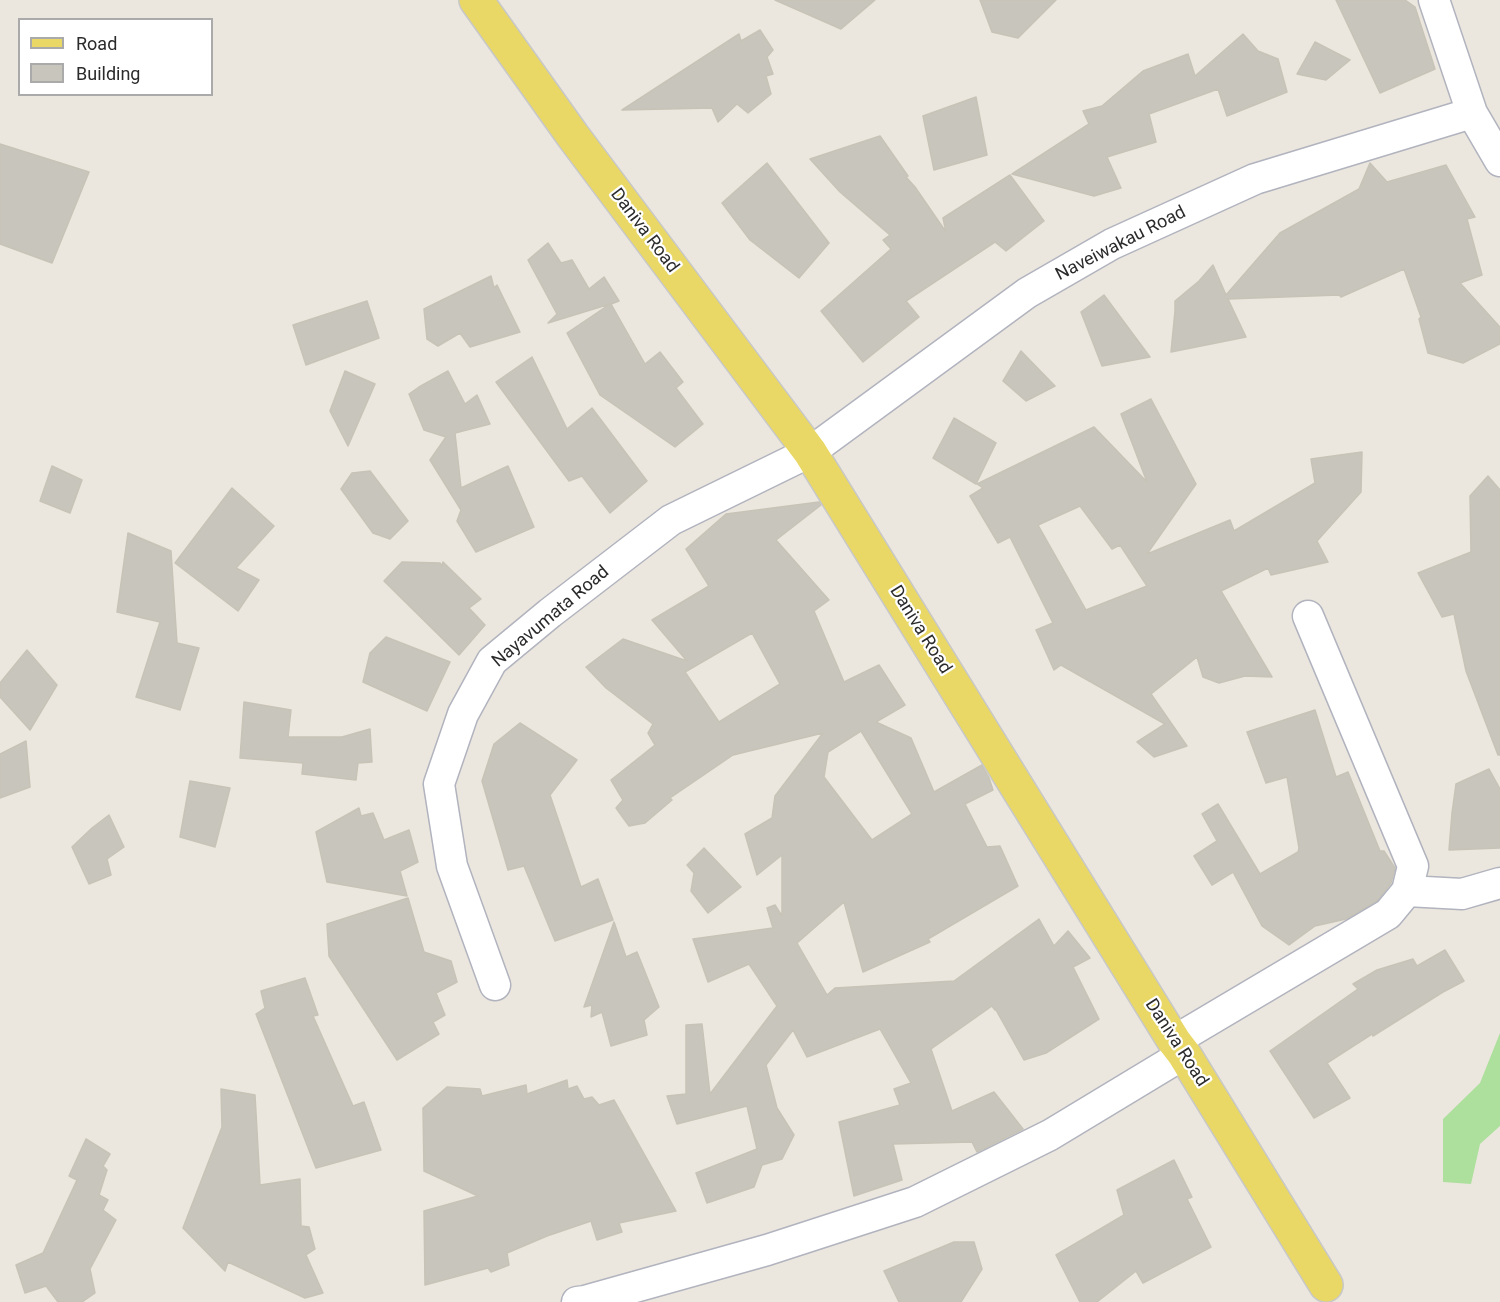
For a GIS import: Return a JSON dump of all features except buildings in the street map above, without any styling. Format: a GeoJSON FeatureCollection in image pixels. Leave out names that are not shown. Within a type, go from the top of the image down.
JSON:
{"type":"FeatureCollection","features":[{"type":"Feature","properties":{"kind":"main road","name":"Daniva Road"},"geometry":{"type":"LineString","coordinates":[[477,0],[573,136],[810,452],[1326,1285]]}},
{"type":"Feature","properties":{"kind":"street"},"geometry":{"type":"LineString","coordinates":[[1434,0],[1472,113],[1500,161]]}},
{"type":"Feature","properties":{"kind":"street","name":"Naveiwakau Road"},"geometry":{"type":"LineString","coordinates":[[810,452],[1027,293],[1112,244],[1255,179],[1472,113]]}},
{"type":"Feature","properties":{"kind":"street","name":"Nayavumata Road"},"geometry":{"type":"LineString","coordinates":[[495,985],[452,866],[439,783],[463,714],[492,661],[550,613],[671,520],[810,452]]}},
{"type":"Feature","properties":{"kind":"street"},"geometry":{"type":"LineString","coordinates":[[577,1302],[767,1250],[915,1202],[1050,1135],[1179,1048],[1388,914],[1407,891],[1413,866],[1308,616]]}},
{"type":"Feature","properties":{"kind":"street"},"geometry":{"type":"LineString","coordinates":[[1407,891],[1462,894],[1500,883]]}},
{"type":"Feature","properties":{"kind":"green space"},"geometry":{"type":"Polygon","coordinates":[[[1500,1033],[1500,1126],[1480,1144],[1471,1184],[1443,1182],[1443,1119],[1480,1083],[1500,1033]]]}}]}
